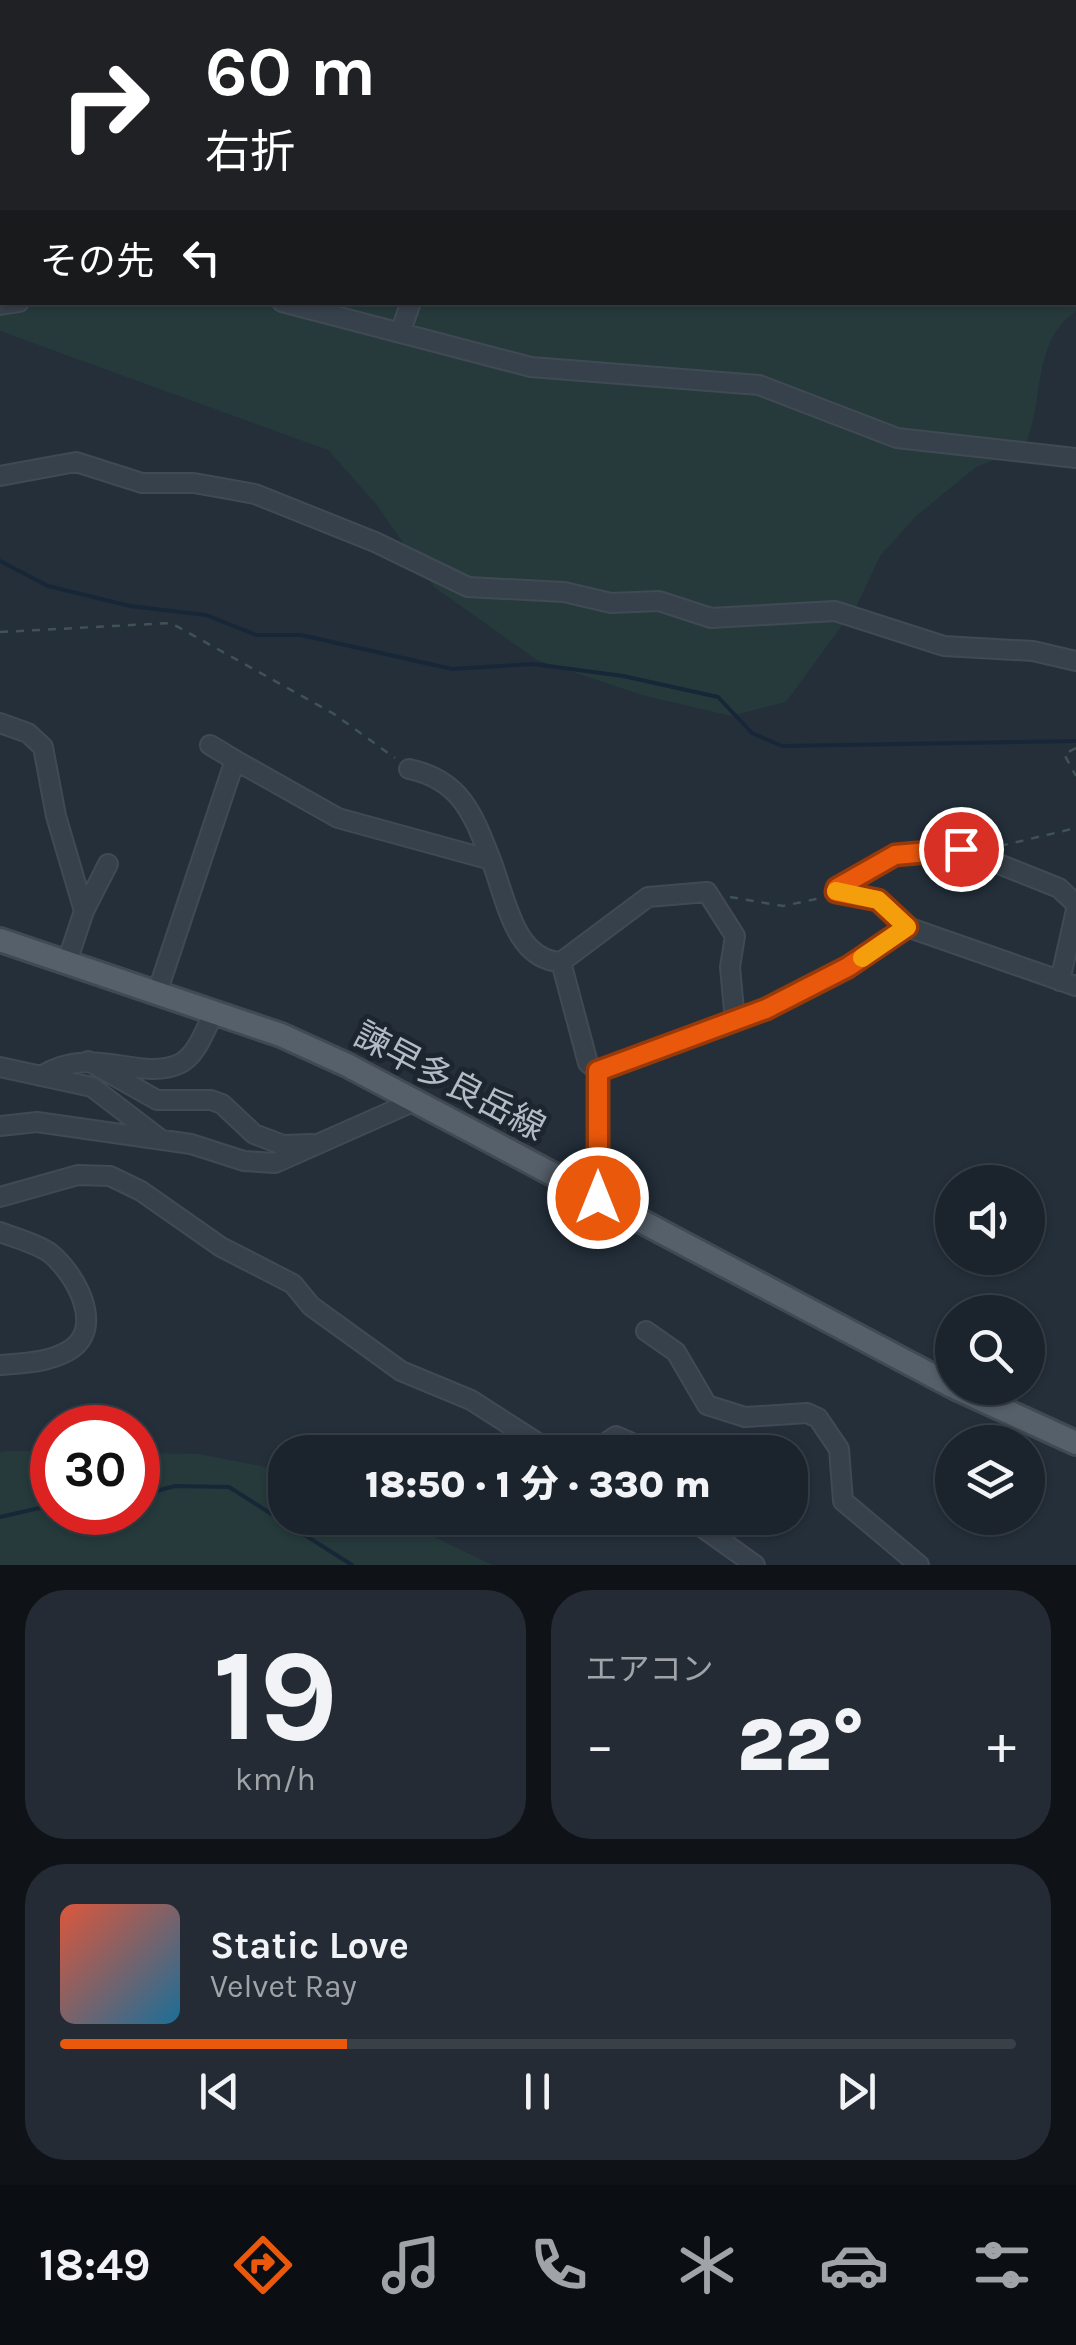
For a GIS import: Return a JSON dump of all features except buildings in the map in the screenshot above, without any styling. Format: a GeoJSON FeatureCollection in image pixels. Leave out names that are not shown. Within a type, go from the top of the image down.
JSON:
{"type":"FeatureCollection","features":[{"type":"Feature","properties":{"kind":"main road","name":"諫早多良岳線"},"geometry":{"type":"LineString","coordinates":[[0,940],[281,1035],[416,1101],[935,1377]]}},
{"type":"Feature","properties":{"kind":"main road","name":"諫早多良岳線"},"geometry":{"type":"LineString","coordinates":[[993,1405],[1076,1443]]}},
{"type":"Feature","properties":{"kind":"street"},"geometry":{"type":"LineString","coordinates":[[293,305],[531,368],[759,386],[897,438],[1076,458]]}},
{"type":"Feature","properties":{"kind":"street"},"geometry":{"type":"LineString","coordinates":[[400,333],[410,305]]}},
{"type":"Feature","properties":{"kind":"street"},"geometry":{"type":"LineString","coordinates":[[0,476],[76,462],[142,483],[194,483],[256,494],[375,542],[468,587],[564,592],[611,603],[659,602],[711,618],[835,611],[944,646],[1033,651],[1076,661]]}},
{"type":"Feature","properties":{"kind":"street"},"geometry":{"type":"LineString","coordinates":[[0,724],[28,734],[43,747],[56,816],[84,911]]}},
{"type":"Feature","properties":{"kind":"street"},"geometry":{"type":"LineString","coordinates":[[210,745],[338,818],[491,860]]}},
{"type":"Feature","properties":{"kind":"street"},"geometry":{"type":"LineString","coordinates":[[157,993],[234,760]]}},
{"type":"Feature","properties":{"kind":"street"},"geometry":{"type":"LineString","coordinates":[[409,769],[428,773],[458,791],[471,810],[521,938],[533,956],[561,962]]}},
{"type":"Feature","properties":{"kind":"street"},"geometry":{"type":"LineString","coordinates":[[961,849],[1060,888],[1076,907],[1068,983],[907,927],[878,900],[836,892],[895,855],[961,849]]}},
{"type":"Feature","properties":{"kind":"street"},"geometry":{"type":"LineString","coordinates":[[67,962],[84,911],[108,864]]}},
{"type":"Feature","properties":{"kind":"street"},"geometry":{"type":"LineString","coordinates":[[561,962],[606,924],[648,896],[707,892],[734,936],[730,967],[735,1020]]}},
{"type":"Feature","properties":{"kind":"street"},"geometry":{"type":"LineString","coordinates":[[598,1071],[735,1020],[848,967],[907,927]]}},
{"type":"Feature","properties":{"kind":"street"},"geometry":{"type":"LineString","coordinates":[[561,962],[578,1034],[588,1063],[598,1071]]}},
{"type":"Feature","properties":{"kind":"street"},"geometry":{"type":"LineString","coordinates":[[40,1076],[57,1066],[88,1061],[157,1067],[180,1064],[194,1050],[214,1012]]}},
{"type":"Feature","properties":{"kind":"street"},"geometry":{"type":"LineString","coordinates":[[88,1061],[157,1100],[222,1104],[245,1128],[283,1146],[331,1142]]}},
{"type":"Feature","properties":{"kind":"street"},"geometry":{"type":"LineString","coordinates":[[0,1068],[92,1087],[161,1140]]}},
{"type":"Feature","properties":{"kind":"street"},"geometry":{"type":"LineString","coordinates":[[598,1071],[598,1198]]}},
{"type":"Feature","properties":{"kind":"street"},"geometry":{"type":"LineString","coordinates":[[0,1126],[37,1122],[161,1140],[244,1161],[275,1163],[331,1142],[416,1101]]}},
{"type":"Feature","properties":{"kind":"street"},"geometry":{"type":"LineString","coordinates":[[0,1197],[78,1175],[110,1176],[141,1191],[221,1248],[293,1284],[311,1306],[401,1371],[471,1400],[526,1435]]}},
{"type":"Feature","properties":{"kind":"street"},"geometry":{"type":"LineString","coordinates":[[0,1232],[48,1252],[75,1280],[86,1318],[82,1339],[70,1350],[43,1361],[0,1365]]}},
{"type":"Feature","properties":{"kind":"street"},"geometry":{"type":"LineString","coordinates":[[646,1330],[676,1352],[707,1405],[745,1418],[807,1413],[818,1418],[839,1449],[844,1500],[919,1565]]}},
{"type":"Feature","properties":{"kind":"street"},"geometry":{"type":"LineString","coordinates":[[713,1535],[755,1565]]}},
{"type":"Feature","properties":{"kind":"path"},"geometry":{"type":"LineString","coordinates":[[0,632],[171,623],[334,714],[409,769]]}},
{"type":"Feature","properties":{"kind":"path"},"geometry":{"type":"LineString","coordinates":[[1076,748],[1064,754],[1076,776]]}},
{"type":"Feature","properties":{"kind":"path"},"geometry":{"type":"LineString","coordinates":[[1006,845],[1076,828]]}},
{"type":"Feature","properties":{"kind":"path"},"geometry":{"type":"LineString","coordinates":[[707,892],[783,906],[836,892]]}},
{"type":"Feature","properties":{"kind":"green space"},"geometry":{"type":"Polygon","coordinates":[[[0,305],[1076,305],[1076,311],[1061,324],[1045,356],[1024,448],[976,467],[915,517],[880,556],[857,605],[786,702],[731,716],[642,695],[537,660],[434,587],[376,504],[328,450],[0,331],[0,305]]]}},
{"type":"Feature","properties":{"kind":"green space"},"geometry":{"type":"Polygon","coordinates":[[[30,1451],[30,1535],[160,1535],[160,1453],[199,1454],[268,1468],[268,1535],[430,1535],[492,1565],[0,1565],[0,1452],[30,1451]]]}},
{"type":"Feature","properties":{"kind":"waterway"},"geometry":{"type":"LineString","coordinates":[[0,561],[48,586],[130,606],[206,615],[256,635],[301,635],[452,669],[533,664],[623,676],[718,697],[752,733],[782,746],[1076,741]]}},
{"type":"Feature","properties":{"kind":"waterway"},"geometry":{"type":"LineString","coordinates":[[160,1490],[175,1486],[229,1487],[352,1565]]}},
{"type":"Feature","properties":{"kind":"waterway"},"geometry":{"type":"LineString","coordinates":[[0,1517],[30,1510]]}},
{"type":"Feature","properties":{"kind":"slow traffic"},"geometry":{"type":"LineString","coordinates":[[836,891],[878,900],[907,927],[862,958]]}},
{"type":"Feature","properties":{"kind":"route"},"geometry":{"type":"LineString","coordinates":[[598,1198],[598,1071],[611,1063],[766,1009],[848,967],[907,927],[878,900],[836,892],[837,888],[895,855],[948,854],[961,849]]}}]}
